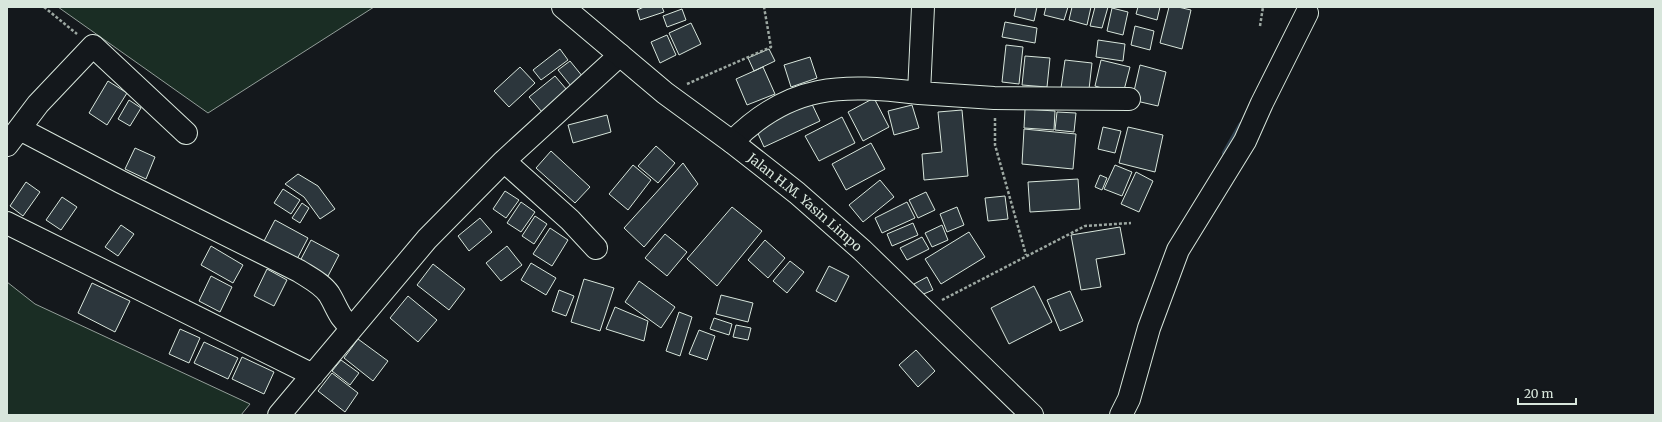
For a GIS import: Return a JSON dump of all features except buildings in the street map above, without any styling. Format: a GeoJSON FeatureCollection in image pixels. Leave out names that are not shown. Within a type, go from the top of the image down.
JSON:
{"type":"FeatureCollection","features":[{"type":"Feature","properties":{"kind":"street","name":"Jalan H.M. Yasin Limpo"},"geometry":{"type":"LineString","coordinates":[[563,7],[665,93],[732,142],[797,193],[862,250],[1032,415]]}},
{"type":"Feature","properties":{"kind":"street"},"geometry":{"type":"LineString","coordinates":[[919,93],[923,7]]}},
{"type":"Feature","properties":{"kind":"street"},"geometry":{"type":"LineString","coordinates":[[1121,415],[1129,399],[1149,328],[1178,250],[1245,142],[1262,103],[1307,13]]}},
{"type":"Feature","properties":{"kind":"street"},"geometry":{"type":"LineString","coordinates":[[186,133],[93,46],[38,104],[14,137],[121,182],[299,271],[318,283],[328,293],[343,321],[352,328]]}},
{"type":"Feature","properties":{"kind":"street"},"geometry":{"type":"LineString","coordinates":[[280,415],[427,239],[504,161],[620,55]]}},
{"type":"Feature","properties":{"kind":"street"},"geometry":{"type":"LineString","coordinates":[[732,142],[757,118],[779,105],[816,91],[834,89],[880,89],[994,98],[1129,99]]}},
{"type":"Feature","properties":{"kind":"street"},"geometry":{"type":"LineString","coordinates":[[504,161],[570,220],[596,248]]}},
{"type":"Feature","properties":{"kind":"street"},"geometry":{"type":"LineString","coordinates":[[7,223],[313,376]]}},
{"type":"Feature","properties":{"kind":"path"},"geometry":{"type":"LineString","coordinates":[[44,7],[93,46]]}},
{"type":"Feature","properties":{"kind":"path"},"geometry":{"type":"LineString","coordinates":[[665,93],[770,47],[764,7]]}},
{"type":"Feature","properties":{"kind":"path"},"geometry":{"type":"LineString","coordinates":[[1260,26],[1263,7]]}},
{"type":"Feature","properties":{"kind":"path"},"geometry":{"type":"LineString","coordinates":[[994,98],[995,145],[1026,255]]}},
{"type":"Feature","properties":{"kind":"path"},"geometry":{"type":"LineString","coordinates":[[924,309],[1026,255],[1085,226],[1131,223]]}},
{"type":"Feature","properties":{"kind":"green space"},"geometry":{"type":"Polygon","coordinates":[[[58,7],[374,7],[208,113],[58,7]]]}},
{"type":"Feature","properties":{"kind":"green space"},"geometry":{"type":"Polygon","coordinates":[[[7,282],[35,304],[250,404],[241,415],[7,415],[7,282]]]}},
{"type":"Feature","properties":{"kind":"waterway"},"geometry":{"type":"LineString","coordinates":[[1225,153],[1241,125]]}}]}
